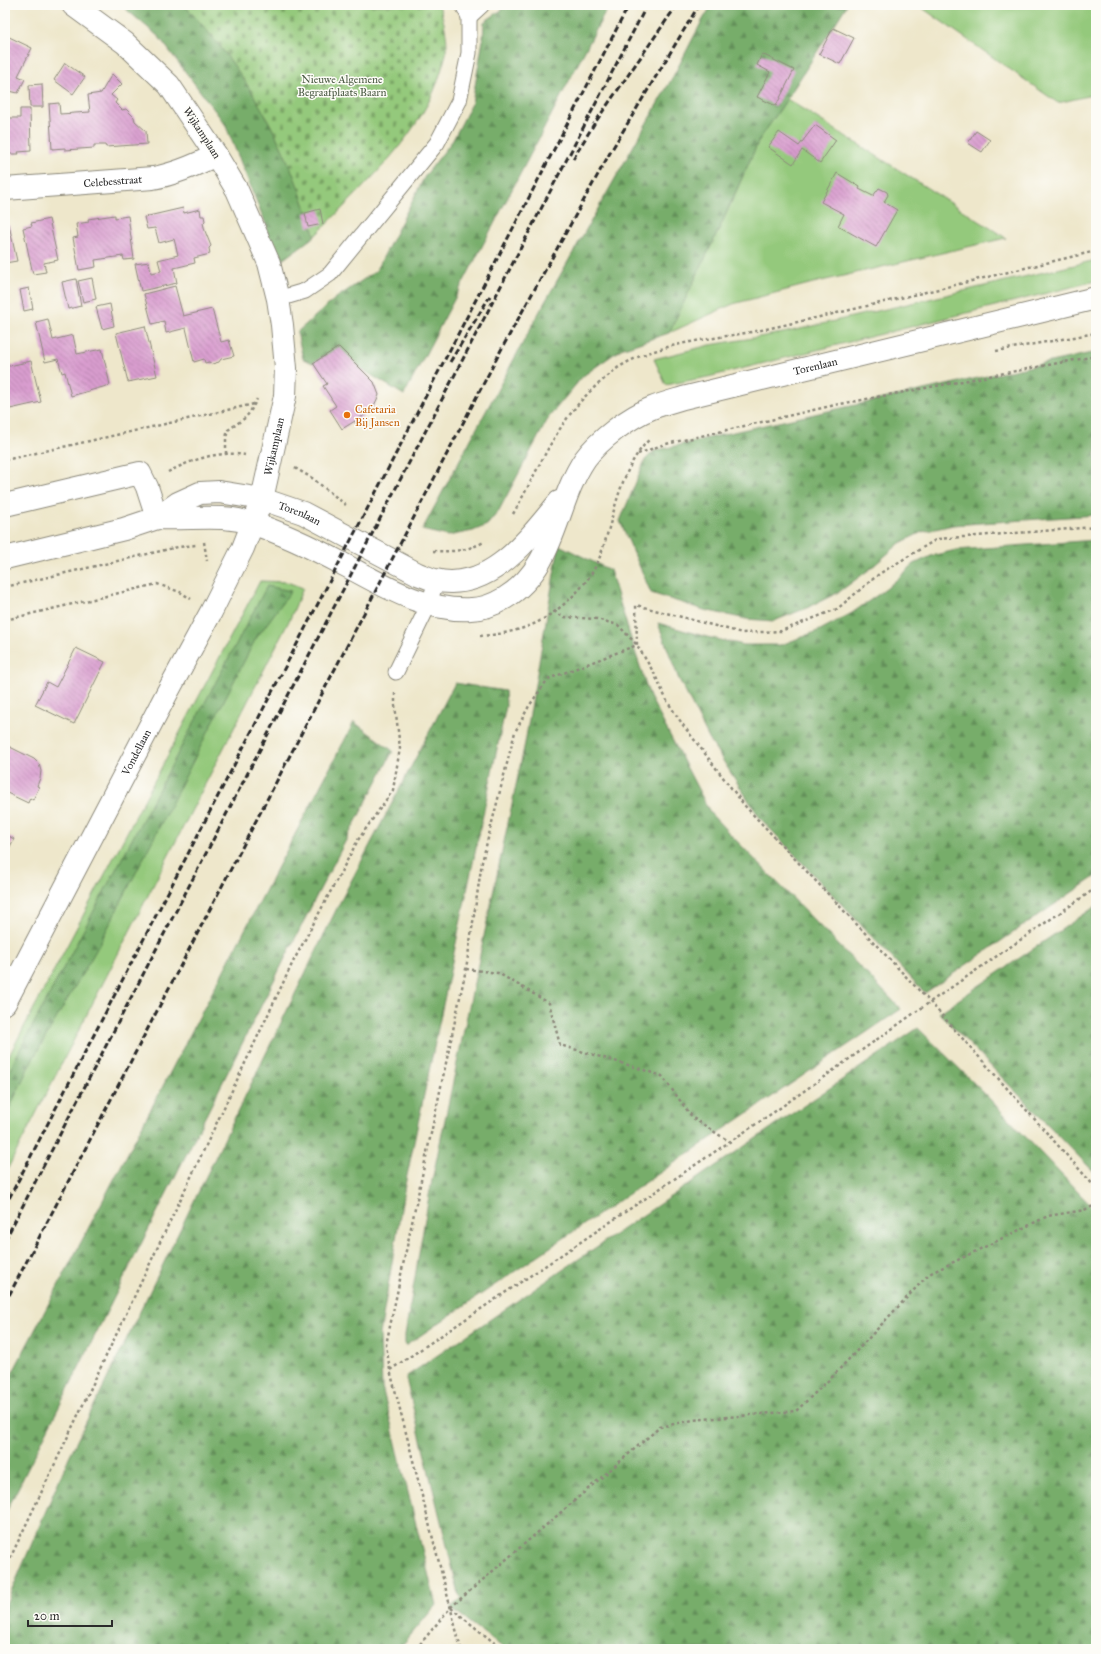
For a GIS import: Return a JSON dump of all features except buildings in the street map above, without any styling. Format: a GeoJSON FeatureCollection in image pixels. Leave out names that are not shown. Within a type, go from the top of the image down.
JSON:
{"type":"FeatureCollection","features":[{"type":"Feature","properties":{"kind":"main road","name":"Wijkamplaan"},"geometry":{"type":"LineString","coordinates":[[73,5],[125,43],[169,86],[216,155],[237,190],[256,230],[269,263],[278,298],[286,368],[285,396],[262,499]]}},
{"type":"Feature","properties":{"kind":"main road","name":"Celebesstraat"},"geometry":{"type":"LineString","coordinates":[[5,189],[153,178],[190,168],[216,155]]}},
{"type":"Feature","properties":{"kind":"main road","name":"Torenlaan"},"geometry":{"type":"LineString","coordinates":[[157,518],[181,519],[225,517],[253,524],[296,540],[407,596],[450,610],[473,609],[494,604],[515,592],[537,568],[551,541],[569,490],[585,460],[600,442],[621,426],[650,408],[691,396],[1096,298]]}},
{"type":"Feature","properties":{"kind":"main road"},"geometry":{"type":"LineString","coordinates":[[5,505],[140,473],[147,487],[157,518]]}},
{"type":"Feature","properties":{"kind":"main road","name":"Torenlaan"},"geometry":{"type":"LineString","coordinates":[[5,558],[89,539],[157,518],[178,503],[200,493],[219,492],[262,499],[302,513],[418,574],[436,581],[456,582],[479,577],[494,569],[514,553],[537,529],[569,490]]}},
{"type":"Feature","properties":{"kind":"main road","name":"Vondellaan"},"geometry":{"type":"LineString","coordinates":[[5,1003],[162,702],[211,612],[253,524],[262,499]]}},
{"type":"Feature","properties":{"kind":"lane"},"geometry":{"type":"LineString","coordinates":[[278,298],[305,291],[330,274],[437,143],[459,101],[469,53],[466,11],[482,5]]}},
{"type":"Feature","properties":{"kind":"lane"},"geometry":{"type":"LineString","coordinates":[[396,672],[429,604],[436,581]]}},
{"type":"Feature","properties":{"kind":"path"},"geometry":{"type":"LineString","coordinates":[[637,454],[662,445],[835,405],[1096,356]]}},
{"type":"Feature","properties":{"kind":"path"},"geometry":{"type":"LineString","coordinates":[[226,454],[226,438],[228,430],[245,418],[257,397]]}},
{"type":"Feature","properties":{"kind":"path"},"geometry":{"type":"LineString","coordinates":[[5,460],[254,404]]}},
{"type":"Feature","properties":{"kind":"path"},"geometry":{"type":"LineString","coordinates":[[637,645],[636,605],[742,633],[781,631],[837,609],[878,574],[937,539],[1096,527]]}},
{"type":"Feature","properties":{"kind":"path"},"geometry":{"type":"LineString","coordinates":[[5,587],[178,547],[204,545]]}},
{"type":"Feature","properties":{"kind":"path"},"geometry":{"type":"LineString","coordinates":[[5,620],[157,584],[180,592],[211,612]]}},
{"type":"Feature","properties":{"kind":"path"},"geometry":{"type":"LineString","coordinates":[[554,611],[563,617],[597,619],[618,625],[637,645],[654,673],[667,701],[683,725],[745,806],[930,1002],[1096,1188]]}},
{"type":"Feature","properties":{"kind":"path"},"geometry":{"type":"LineString","coordinates":[[461,1649],[390,1370],[386,1345],[466,969],[482,862],[515,732],[529,706],[548,679],[637,645]]}},
{"type":"Feature","properties":{"kind":"path"},"geometry":{"type":"LineString","coordinates":[[5,1569],[293,962],[358,840],[393,790],[400,748],[395,704],[396,672]]}},
{"type":"Feature","properties":{"kind":"path"},"geometry":{"type":"LineString","coordinates":[[390,1370],[730,1142],[1096,888]]}},
{"type":"Feature","properties":{"kind":"path"},"geometry":{"type":"LineString","coordinates":[[466,969],[498,972],[550,1003],[560,1045],[662,1076],[693,1118],[730,1142]]}},
{"type":"Feature","properties":{"kind":"path"},"geometry":{"type":"LineString","coordinates":[[416,1649],[450,1608],[660,1426],[693,1420],[796,1412],[833,1376],[930,1274],[1048,1216],[1084,1210],[1096,1205]]}},
{"type":"Feature","properties":{"kind":"path"},"geometry":{"type":"LineString","coordinates":[[450,1608],[502,1649]]}},
{"type":"Feature","properties":{"kind":"path"},"geometry":{"type":"LineString","coordinates":[[5,1646],[10,1649]]}},
{"type":"Feature","properties":{"kind":"green space"},"geometry":{"type":"Polygon","coordinates":[[[121,5],[184,5],[218,44],[233,64],[273,129],[294,176],[315,236],[274,266],[265,222],[225,124],[159,37],[121,5]]]}},
{"type":"Feature","properties":{"kind":"green space","name":"Nieuwe Algemene Begraafplaats Baarn"},"geometry":{"type":"Polygon","coordinates":[[[184,5],[439,5],[446,31],[447,47],[434,92],[406,137],[371,179],[315,236],[294,176],[273,129],[233,64],[218,44],[184,5]]]}},
{"type":"Feature","properties":{"kind":"green space"},"geometry":{"type":"Polygon","coordinates":[[[504,5],[609,5],[404,395],[358,367],[339,347],[313,363],[303,359],[297,332],[336,298],[376,271],[425,176],[453,140],[472,103],[483,40],[484,22],[503,9],[504,5]]]}},
{"type":"Feature","properties":{"kind":"green space"},"geometry":{"type":"Polygon","coordinates":[[[712,5],[847,5],[759,140],[721,225],[669,333],[621,349],[583,376],[549,417],[498,512],[487,525],[473,531],[448,536],[422,530],[541,309],[712,5]]]}},
{"type":"Feature","properties":{"kind":"green space"},"geometry":{"type":"Polygon","coordinates":[[[918,5],[1096,5],[1096,94],[1058,103],[918,5]]]}},
{"type":"Feature","properties":{"kind":"green space"},"geometry":{"type":"Polygon","coordinates":[[[787,99],[1006,238],[813,283],[733,304],[669,333],[721,225],[759,140],[787,99]]]}},
{"type":"Feature","properties":{"kind":"green space"},"geometry":{"type":"Polygon","coordinates":[[[1096,260],[1096,281],[708,377],[666,385],[654,359],[710,345],[783,333],[1096,260]]]}},
{"type":"Feature","properties":{"kind":"green space"},"geometry":{"type":"Polygon","coordinates":[[[1096,352],[1096,515],[953,525],[922,532],[900,543],[870,569],[839,592],[809,607],[774,621],[746,619],[704,610],[651,593],[620,521],[645,460],[654,451],[742,430],[1096,352]]]}},
{"type":"Feature","properties":{"kind":"green space"},"geometry":{"type":"Polygon","coordinates":[[[1096,540],[1096,876],[925,993],[760,818],[709,739],[678,677],[658,623],[707,637],[744,645],[781,645],[820,630],[852,613],[886,589],[914,564],[931,556],[956,550],[1096,540]]]}},
{"type":"Feature","properties":{"kind":"green space"},"geometry":{"type":"Polygon","coordinates":[[[559,545],[610,570],[650,697],[711,814],[901,1009],[405,1346],[405,1335],[430,1190],[525,743],[559,545]]]}},
{"type":"Feature","properties":{"kind":"green space"},"geometry":{"type":"Polygon","coordinates":[[[260,581],[287,582],[303,588],[290,619],[5,1174],[5,1063],[260,581]]]}},
{"type":"Feature","properties":{"kind":"green space"},"geometry":{"type":"Polygon","coordinates":[[[267,586],[291,591],[255,640],[99,945],[30,1064],[5,1118],[5,1080],[16,1057],[267,586]]]}},
{"type":"Feature","properties":{"kind":"green space"},"geometry":{"type":"Polygon","coordinates":[[[455,683],[505,691],[506,706],[405,1185],[380,1334],[382,1387],[436,1605],[399,1649],[5,1649],[5,1606],[69,1457],[338,906],[455,683]]]}},
{"type":"Feature","properties":{"kind":"green space"},"geometry":{"type":"Polygon","coordinates":[[[354,722],[393,751],[317,895],[5,1514],[5,1387],[354,722]]]}},
{"type":"Feature","properties":{"kind":"green space"},"geometry":{"type":"Polygon","coordinates":[[[1096,906],[1096,1174],[939,1013],[1096,906]]]}},
{"type":"Feature","properties":{"kind":"green space"},"geometry":{"type":"Polygon","coordinates":[[[918,1028],[982,1091],[1096,1211],[1096,1649],[505,1649],[450,1608],[462,1598],[459,1595],[407,1383],[407,1376],[918,1028]]]}},
{"type":"Feature","properties":{"kind":"railway"},"geometry":{"type":"LineString","coordinates":[[5,1206],[629,5]]}},
{"type":"Feature","properties":{"kind":"railway"},"geometry":{"type":"LineString","coordinates":[[5,1240],[647,5]]}},
{"type":"Feature","properties":{"kind":"railway"},"geometry":{"type":"LineString","coordinates":[[573,159],[594,124],[677,5]]}},
{"type":"Feature","properties":{"kind":"railway"},"geometry":{"type":"LineString","coordinates":[[5,1303],[501,350],[611,151],[699,5]]}},
{"type":"Feature","properties":{"kind":"railway"},"geometry":{"type":"LineString","coordinates":[[450,362],[490,296]]}},
{"type":"Feature","properties":{"kind":"place","name":"Cafetaria Bij Jansen"},"geometry":{"type":"Point","coordinates":[347,415]}}]}
